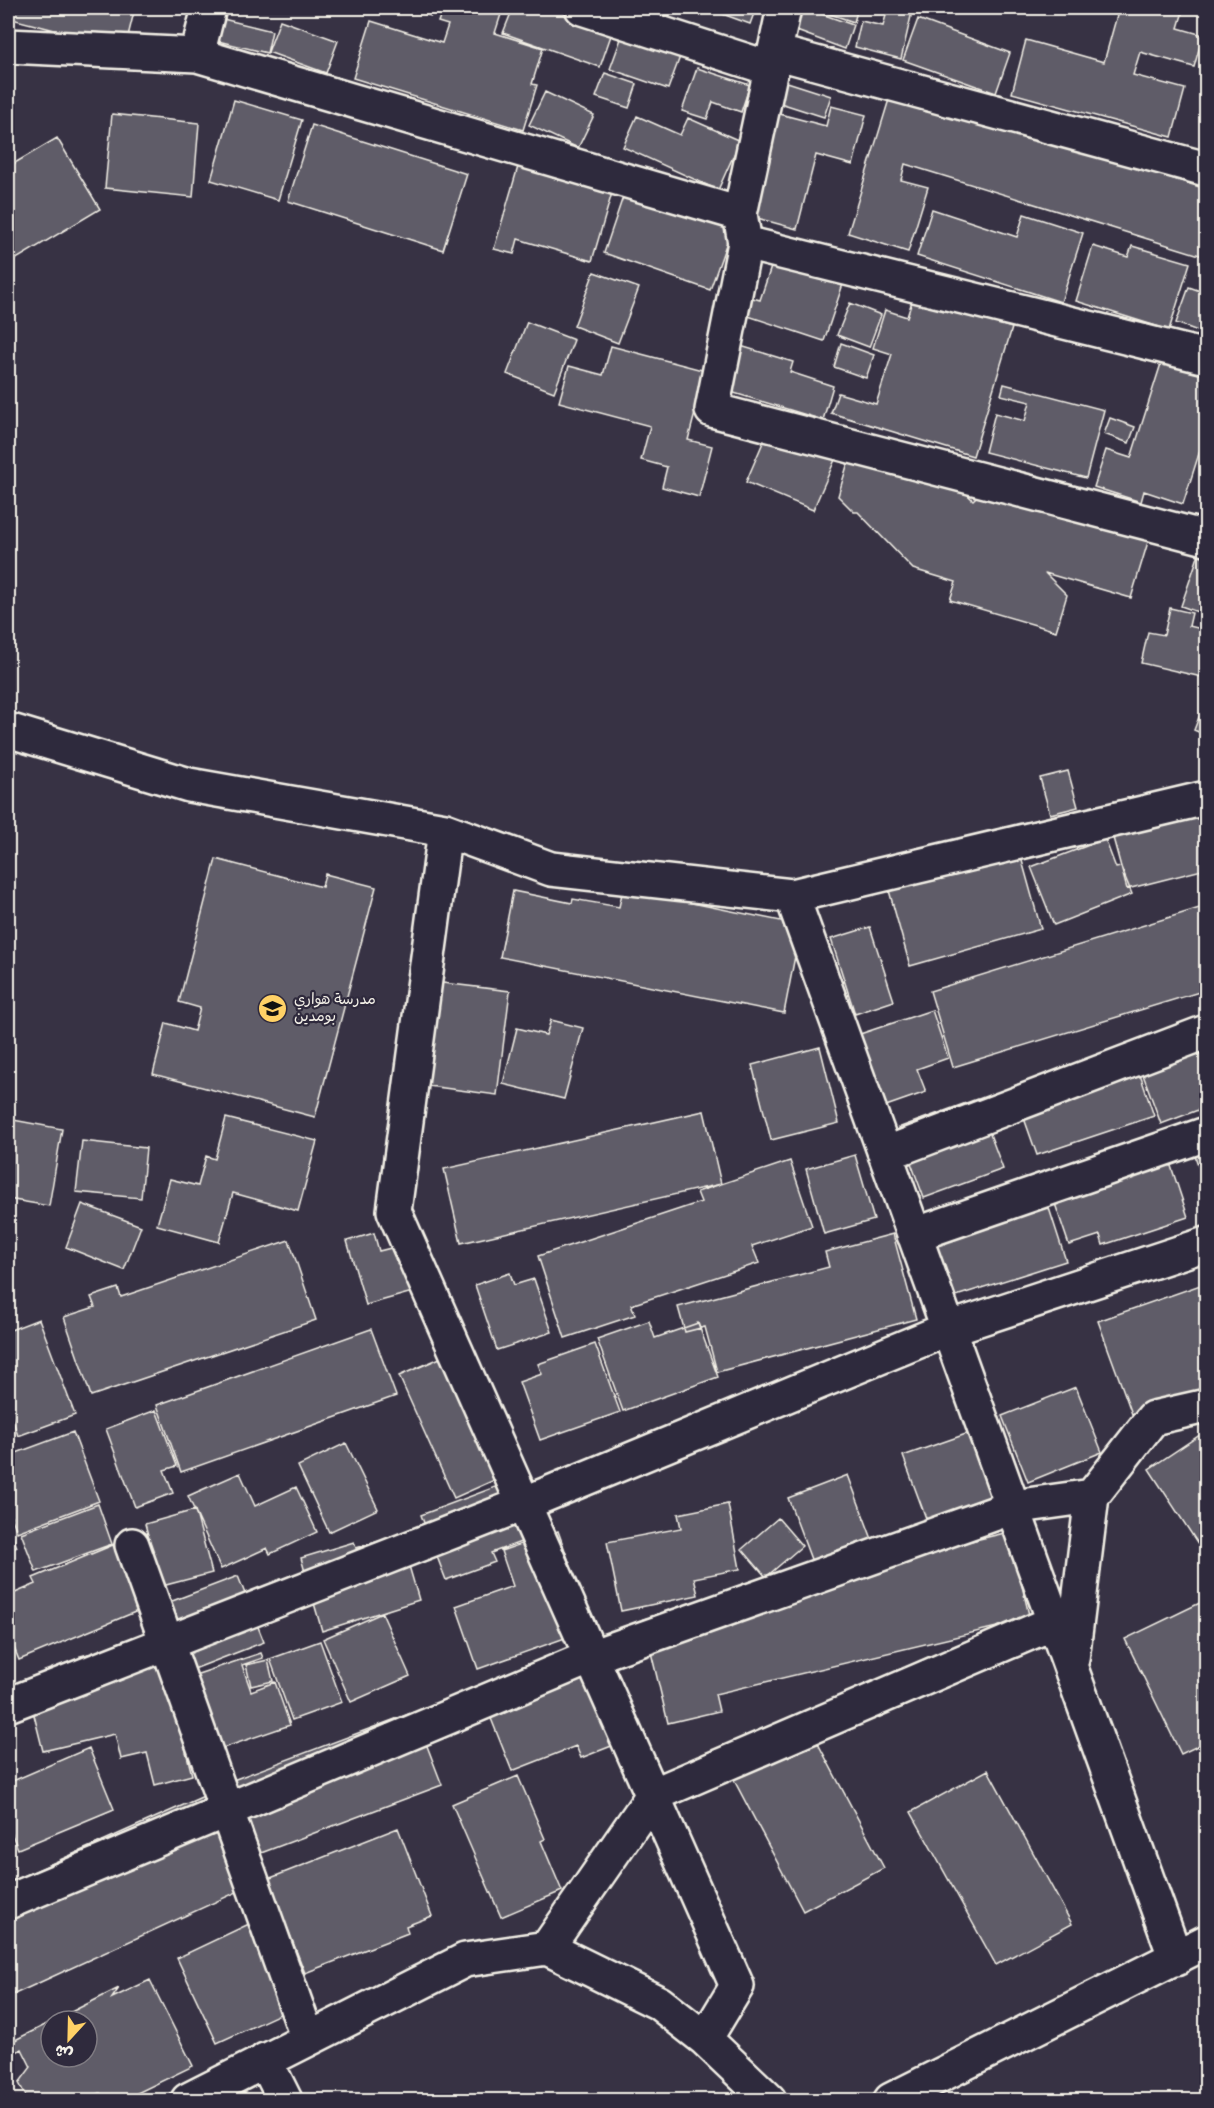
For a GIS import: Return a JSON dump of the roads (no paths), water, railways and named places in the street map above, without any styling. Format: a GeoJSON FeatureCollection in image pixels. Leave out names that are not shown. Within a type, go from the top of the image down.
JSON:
{"type":"FeatureCollection","features":[{"type":"Feature","properties":{"kind":"street"},"geometry":{"type":"LineString","coordinates":[[197,55],[209,8]]}},
{"type":"Feature","properties":{"kind":"street"},"geometry":{"type":"LineString","coordinates":[[582,8],[773,61],[1206,169]]}},
{"type":"Feature","properties":{"kind":"street"},"geometry":{"type":"LineString","coordinates":[[784,8],[742,228],[712,410],[1206,538]]}},
{"type":"Feature","properties":{"kind":"street"},"geometry":{"type":"LineString","coordinates":[[8,46],[197,55],[742,228],[1206,357]]}},
{"type":"Feature","properties":{"kind":"street"},"geometry":{"type":"LineString","coordinates":[[8,730],[189,785],[445,830],[551,869],[792,896],[1206,798]]}},
{"type":"Feature","properties":{"kind":"street"},"geometry":{"type":"LineString","coordinates":[[445,830],[394,1211],[736,1986],[705,2039]]}},
{"type":"Feature","properties":{"kind":"street"},"geometry":{"type":"LineString","coordinates":[[792,896],[1176,1959]]}},
{"type":"Feature","properties":{"kind":"street"},"geometry":{"type":"LineString","coordinates":[[885,1154],[1206,1032]]}},
{"type":"Feature","properties":{"kind":"street"},"geometry":{"type":"LineString","coordinates":[[914,1235],[1206,1134]]}},
{"type":"Feature","properties":{"kind":"street"},"geometry":{"type":"LineString","coordinates":[[8,1705],[523,1504],[948,1329],[1206,1244]]}},
{"type":"Feature","properties":{"kind":"street"},"geometry":{"type":"LineString","coordinates":[[1071,1667],[1092,1496],[1153,1418],[1206,1406]]}},
{"type":"Feature","properties":{"kind":"street"},"geometry":{"type":"LineString","coordinates":[[8,1902],[591,1658],[1013,1507],[1092,1496]]}},
{"type":"Feature","properties":{"kind":"street"},"geometry":{"type":"LineString","coordinates":[[132,1545],[308,2039]]}},
{"type":"Feature","properties":{"kind":"street"},"geometry":{"type":"LineString","coordinates":[[547,1948],[652,1795],[1055,1622]]}},
{"type":"Feature","properties":{"kind":"street"},"geometry":{"type":"LineString","coordinates":[[891,2100],[1206,1942]]}},
{"type":"Feature","properties":{"kind":"street"},"geometry":{"type":"LineString","coordinates":[[188,2100],[465,1960],[547,1948],[659,2003],[705,2039],[769,2100]]}},
{"type":"Feature","properties":{"kind":"street"},"geometry":{"type":"LineString","coordinates":[[265,2060],[285,2100]]}},
{"type":"Feature","properties":{"kind":"place","name":"مدرسة هواري بومدين"},"geometry":{"type":"Point","coordinates":[273,1008]}}]}
